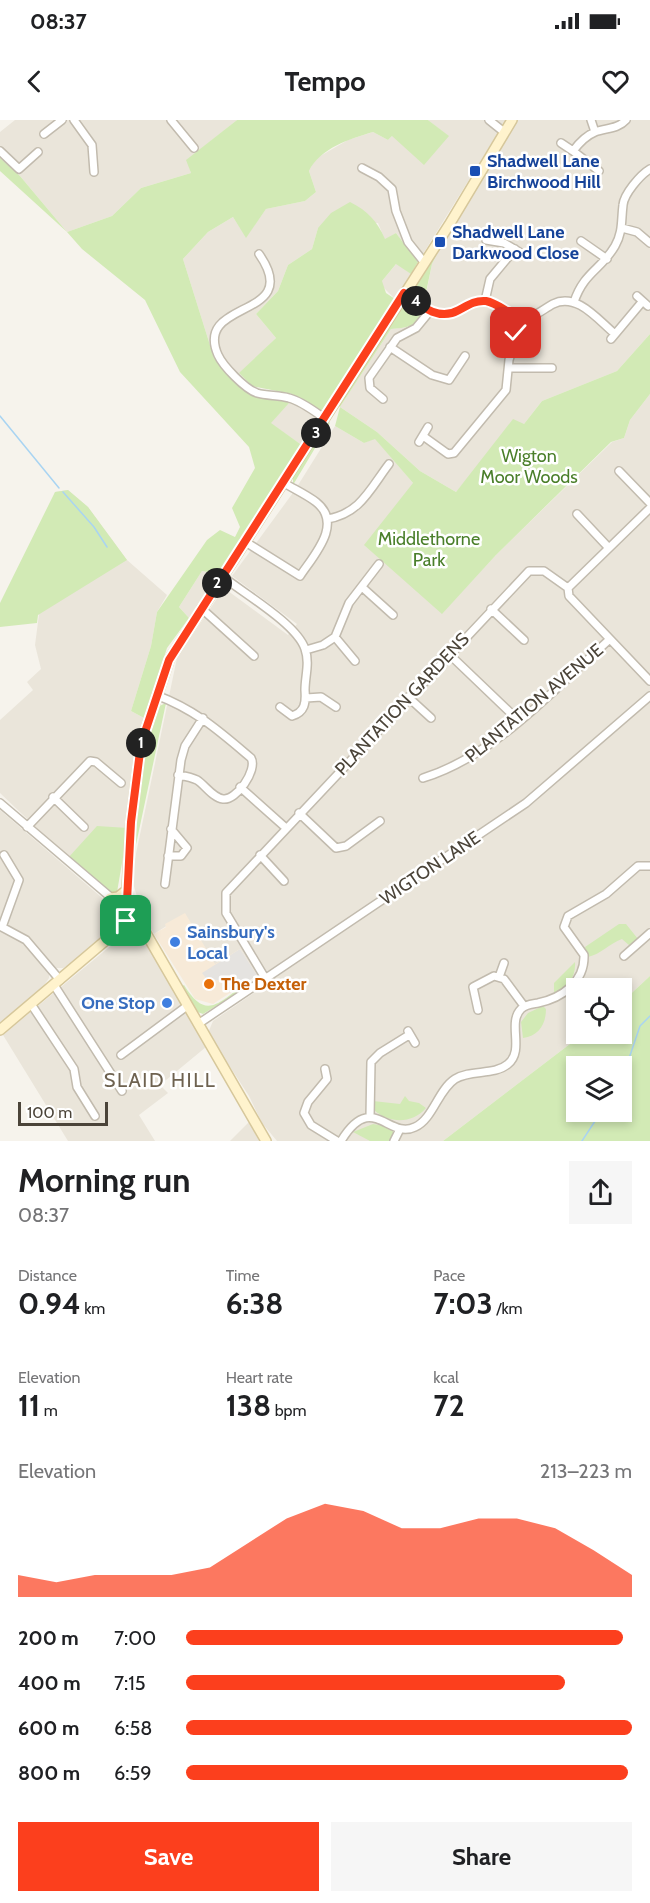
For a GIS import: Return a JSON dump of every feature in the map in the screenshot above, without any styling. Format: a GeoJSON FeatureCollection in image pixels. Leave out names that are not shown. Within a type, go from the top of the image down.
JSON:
{"type":"FeatureCollection","features":[{"type":"Feature","properties":{"kind":"street"},"geometry":{"type":"LineString","coordinates":[[44,134],[62,120]]}},
{"type":"Feature","properties":{"kind":"street"},"geometry":{"type":"LineString","coordinates":[[74,120],[92,146],[94,172]]}},
{"type":"Feature","properties":{"kind":"street"},"geometry":{"type":"LineString","coordinates":[[171,120],[194,148]]}},
{"type":"Feature","properties":{"kind":"street"},"geometry":{"type":"LineString","coordinates":[[489,120],[504,132]]}},
{"type":"Feature","properties":{"kind":"street"},"geometry":{"type":"LineString","coordinates":[[0,1030],[118,933],[125,924],[128,912],[127,890],[141,744],[156,695],[174,649],[284,483],[512,120]]}},
{"type":"Feature","properties":{"kind":"street"},"geometry":{"type":"LineString","coordinates":[[591,120],[595,132]]}},
{"type":"Feature","properties":{"kind":"street"},"geometry":{"type":"LineString","coordinates":[[573,151],[582,140],[595,132],[621,125],[626,120]]}},
{"type":"Feature","properties":{"kind":"street"},"geometry":{"type":"LineString","coordinates":[[561,143],[599,171]]}},
{"type":"Feature","properties":{"kind":"street"},"geometry":{"type":"LineString","coordinates":[[0,151],[19,169],[38,152]]}},
{"type":"Feature","properties":{"kind":"street"},"geometry":{"type":"LineString","coordinates":[[362,168],[379,177],[392,189],[396,211],[408,242],[424,262]]}},
{"type":"Feature","properties":{"kind":"street"},"geometry":{"type":"LineString","coordinates":[[574,302],[584,279],[607,259],[622,228],[623,202],[642,174],[650,169]]}},
{"type":"Feature","properties":{"kind":"street"},"geometry":{"type":"LineString","coordinates":[[622,228],[637,232],[650,243]]}},
{"type":"Feature","properties":{"kind":"street"},"geometry":{"type":"LineString","coordinates":[[484,301],[490,279],[518,251],[504,243],[486,240]]}},
{"type":"Feature","properties":{"kind":"street"},"geometry":{"type":"LineString","coordinates":[[581,241],[607,259]]}},
{"type":"Feature","properties":{"kind":"street"},"geometry":{"type":"LineString","coordinates":[[259,254],[269,268],[270,287],[262,300],[236,312],[220,324],[215,340],[219,357],[251,390],[290,398],[324,418]]}},
{"type":"Feature","properties":{"kind":"street"},"geometry":{"type":"LineString","coordinates":[[404,293],[429,311],[448,314],[472,303],[484,301],[516,316],[535,315],[556,303],[574,302],[613,337],[642,301]]}},
{"type":"Feature","properties":{"kind":"street"},"geometry":{"type":"LineString","coordinates":[[383,399],[372,391],[368,382],[390,347],[402,334],[416,328],[429,311]]}},
{"type":"Feature","properties":{"kind":"street"},"geometry":{"type":"LineString","coordinates":[[428,427],[421,439],[448,454],[454,453],[506,390],[516,340],[516,316]]}},
{"type":"Feature","properties":{"kind":"street"},"geometry":{"type":"LineString","coordinates":[[390,347],[432,375],[449,380],[465,356]]}},
{"type":"Feature","properties":{"kind":"street"},"geometry":{"type":"LineString","coordinates":[[509,368],[552,368]]}},
{"type":"Feature","properties":{"kind":"street"},"geometry":{"type":"LineString","coordinates":[[327,519],[341,517],[355,510],[389,464]]}},
{"type":"Feature","properties":{"kind":"street"},"geometry":{"type":"LineString","coordinates":[[619,471],[650,503]]}},
{"type":"Feature","properties":{"kind":"street"},"geometry":{"type":"LineString","coordinates":[[244,541],[300,576],[323,541],[327,519],[317,502],[284,483]]}},
{"type":"Feature","properties":{"kind":"street"},"geometry":{"type":"LineString","coordinates":[[568,588],[650,508]]}},
{"type":"Feature","properties":{"kind":"street"},"geometry":{"type":"LineString","coordinates":[[577,514],[608,548]]}},
{"type":"Feature","properties":{"kind":"street"},"geometry":{"type":"LineString","coordinates":[[306,650],[323,645],[335,637],[349,603],[363,588],[379,564]]}},
{"type":"Feature","properties":{"kind":"street","name":"PLANTATION GARDENS"},"geometry":{"type":"LineString","coordinates":[[265,978],[224,906],[230,887],[529,571],[544,571],[568,588],[569,596],[650,681]]}},
{"type":"Feature","properties":{"kind":"street"},"geometry":{"type":"LineString","coordinates":[[222,576],[284,623],[306,650],[308,663],[306,698],[303,708],[293,720],[280,707]]}},
{"type":"Feature","properties":{"kind":"street"},"geometry":{"type":"LineString","coordinates":[[363,588],[393,615]]}},
{"type":"Feature","properties":{"kind":"street"},"geometry":{"type":"LineString","coordinates":[[201,608],[254,656]]}},
{"type":"Feature","properties":{"kind":"street"},"geometry":{"type":"LineString","coordinates":[[491,609],[524,640]]}},
{"type":"Feature","properties":{"kind":"street"},"geometry":{"type":"LineString","coordinates":[[335,637],[355,661]]}},
{"type":"Feature","properties":{"kind":"street","name":"PLANTATION AVENUE"},"geometry":{"type":"LineString","coordinates":[[423,778],[461,764],[518,720],[610,639]]}},
{"type":"Feature","properties":{"kind":"street"},"geometry":{"type":"LineString","coordinates":[[449,654],[518,720]]}},
{"type":"Feature","properties":{"kind":"street"},"geometry":{"type":"LineString","coordinates":[[156,695],[181,704],[203,718],[253,761],[252,773],[230,798],[222,799],[196,780],[178,775]]}},
{"type":"Feature","properties":{"kind":"street","name":"WIGTON LANE"},"geometry":{"type":"LineString","coordinates":[[198,1024],[526,802],[650,696]]}},
{"type":"Feature","properties":{"kind":"street"},"geometry":{"type":"LineString","coordinates":[[306,698],[321,697],[336,707]]}},
{"type":"Feature","properties":{"kind":"street"},"geometry":{"type":"LineString","coordinates":[[408,697],[431,717]]}},
{"type":"Feature","properties":{"kind":"street"},"geometry":{"type":"LineString","coordinates":[[165,884],[178,775],[185,746],[203,718]]}},
{"type":"Feature","properties":{"kind":"street"},"geometry":{"type":"LineString","coordinates":[[27,827],[53,797],[90,761],[96,762],[121,783]]}},
{"type":"Feature","properties":{"kind":"street"},"geometry":{"type":"LineString","coordinates":[[240,787],[286,828]]}},
{"type":"Feature","properties":{"kind":"street"},"geometry":{"type":"LineString","coordinates":[[53,797],[84,827]]}},
{"type":"Feature","properties":{"kind":"street"},"geometry":{"type":"LineString","coordinates":[[0,803],[128,912],[143,928],[266,1141]]}},
{"type":"Feature","properties":{"kind":"street"},"geometry":{"type":"LineString","coordinates":[[299,813],[336,848],[346,846],[380,821]]}},
{"type":"Feature","properties":{"kind":"street"},"geometry":{"type":"LineString","coordinates":[[168,856],[181,856],[187,848],[171,829]]}},
{"type":"Feature","properties":{"kind":"street"},"geometry":{"type":"LineString","coordinates":[[4,855],[19,880],[1,927],[26,940],[57,983],[122,1091]]}},
{"type":"Feature","properties":{"kind":"street"},"geometry":{"type":"LineString","coordinates":[[260,855],[284,882]]}},
{"type":"Feature","properties":{"kind":"street"},"geometry":{"type":"LineString","coordinates":[[578,978],[583,967],[584,955],[566,933],[565,921],[574,911],[606,894],[638,866],[650,866]]}},
{"type":"Feature","properties":{"kind":"street"},"geometry":{"type":"LineString","coordinates":[[110,898],[118,897],[127,890]]}},
{"type":"Feature","properties":{"kind":"street"},"geometry":{"type":"LineString","coordinates":[[624,956],[650,933]]}},
{"type":"Feature","properties":{"kind":"street"},"geometry":{"type":"LineString","coordinates":[[500,977],[504,963]]}},
{"type":"Feature","properties":{"kind":"street"},"geometry":{"type":"LineString","coordinates":[[478,1010],[474,987],[488,977],[500,977],[524,1006]]}},
{"type":"Feature","properties":{"kind":"street"},"geometry":{"type":"LineString","coordinates":[[325,1069],[330,1080],[308,1102],[304,1113],[310,1125],[339,1141],[353,1125],[370,1117],[383,1119],[400,1129],[414,1128],[420,1124],[440,1094],[455,1079],[509,1064],[517,1043],[517,1015],[524,1006],[557,997],[566,989]]}},
{"type":"Feature","properties":{"kind":"street"},"geometry":{"type":"LineString","coordinates":[[31,1004],[74,1069],[77,1087],[95,1116]]}},
{"type":"Feature","properties":{"kind":"street"},"geometry":{"type":"LineString","coordinates":[[121,1055],[187,1006]]}},
{"type":"Feature","properties":{"kind":"street"},"geometry":{"type":"LineString","coordinates":[[370,1117],[371,1062],[408,1033],[414,1043]]}},
{"type":"Feature","properties":{"kind":"street"},"geometry":{"type":"LineString","coordinates":[[394,1141],[400,1129]]}},
{"type":"Feature","properties":{"kind":"shaded area"},"geometry":{"type":"Polygon","coordinates":[[[15,120],[237,120],[187,160],[191,173],[141,188],[112,216],[67,232],[20,176],[0,158],[0,132],[15,120]]]}},
{"type":"Feature","properties":{"kind":"shaded area"},"geometry":{"type":"Polygon","coordinates":[[[428,120],[506,120],[418,262],[396,233],[385,240],[378,223],[318,228],[312,249],[288,265],[278,291],[256,314],[276,338],[234,379],[214,358],[183,259],[208,232],[233,217],[246,237],[266,209],[305,201],[316,192],[309,171],[315,159],[348,140],[373,132],[388,140],[392,136],[448,136],[428,120]]]}},
{"type":"Feature","properties":{"kind":"shaded area"},"geometry":{"type":"Polygon","coordinates":[[[517,120],[650,120],[650,334],[617,371],[542,401],[524,424],[478,466],[456,492],[420,471],[377,432],[340,407],[391,329],[408,327],[422,314],[432,264],[444,239],[517,120]]]}},
{"type":"Feature","properties":{"kind":"shaded area"},"geometry":{"type":"Polygon","coordinates":[[[397,263],[411,274],[395,299],[382,286],[382,281],[397,263]]]}},
{"type":"Feature","properties":{"kind":"shaded area"},"geometry":{"type":"Polygon","coordinates":[[[650,394],[650,976],[632,993],[632,978],[566,978],[566,1044],[570,1044],[443,1141],[277,1141],[262,1123],[249,1096],[208,1033],[213,1021],[264,986],[240,949],[215,965],[185,914],[154,934],[142,914],[133,883],[133,868],[177,658],[224,588],[288,635],[297,624],[232,576],[295,490],[335,426],[364,443],[375,438],[413,483],[442,613],[496,555],[612,442],[624,438],[630,420],[650,394]]]}},
{"type":"Feature","properties":{"kind":"shaded area"},"geometry":{"type":"Polygon","coordinates":[[[290,402],[318,418],[303,446],[270,423],[290,402]]]}},
{"type":"Feature","properties":{"kind":"shaded area"},"geometry":{"type":"Polygon","coordinates":[[[68,490],[88,507],[127,560],[167,595],[157,612],[151,646],[131,711],[144,718],[138,741],[128,828],[68,858],[0,793],[0,720],[33,690],[27,682],[41,669],[35,645],[55,492],[68,490]]]}},
{"type":"Feature","properties":{"kind":"shaded area"},"geometry":{"type":"Polygon","coordinates":[[[202,571],[218,574],[189,618],[179,607],[202,571]]]}},
{"type":"Feature","properties":{"kind":"shaded area"},"geometry":{"type":"Polygon","coordinates":[[[0,810],[115,909],[116,928],[76,961],[63,968],[55,968],[40,991],[0,1023],[0,810]]]}},
{"type":"Feature","properties":{"kind":"shaded area"},"geometry":{"type":"Polygon","coordinates":[[[185,913],[215,964],[240,949],[257,975],[213,1004],[195,999],[154,934],[166,927],[165,924],[185,913]]]}},
{"type":"Feature","properties":{"kind":"shaded area"},"geometry":{"type":"Polygon","coordinates":[[[137,928],[206,1047],[160,1085],[168,1093],[139,1115],[155,1141],[68,1141],[3,1035],[131,929],[137,928]]]}},
{"type":"Feature","properties":{"kind":"shaded area"},"geometry":{"type":"Polygon","coordinates":[[[240,949],[257,975],[231,992],[222,989],[223,981],[206,978],[202,973],[240,949]]]}},
{"type":"Feature","properties":{"kind":"shaded area"},"geometry":{"type":"Polygon","coordinates":[[[249,1122],[259,1141],[230,1141],[249,1122]]]}},
{"type":"Feature","properties":{"kind":"green space"},"geometry":{"type":"Polygon","coordinates":[[[237,120],[428,120],[449,136],[424,165],[392,136],[388,140],[373,132],[336,146],[320,156],[309,171],[316,192],[305,201],[266,209],[246,238],[233,217],[208,232],[183,259],[214,358],[250,395],[290,402],[271,423],[303,446],[218,574],[202,571],[179,607],[189,618],[167,648],[144,718],[131,711],[151,646],[157,612],[207,540],[220,530],[235,537],[240,527],[232,508],[255,468],[249,447],[180,372],[145,300],[82,249],[67,232],[112,216],[141,188],[191,173],[186,160],[237,120]]]}},
{"type":"Feature","properties":{"kind":"green space"},"geometry":{"type":"Polygon","coordinates":[[[0,158],[20,176],[67,232],[0,171],[0,158]]]}},
{"type":"Feature","properties":{"kind":"green space"},"geometry":{"type":"Polygon","coordinates":[[[350,202],[371,217],[385,239],[396,233],[418,262],[411,274],[396,264],[382,281],[386,293],[395,299],[321,412],[292,394],[252,386],[239,373],[276,338],[256,314],[278,291],[288,265],[312,249],[318,228],[331,213],[350,202]]]}},
{"type":"Feature","properties":{"kind":"green space"},"geometry":{"type":"Polygon","coordinates":[[[444,239],[432,264],[424,302],[411,291],[444,239]]]}},
{"type":"Feature","properties":{"kind":"green space"},"geometry":{"type":"Polygon","coordinates":[[[404,301],[410,301],[422,309],[415,323],[391,329],[340,407],[337,405],[404,301]]]}},
{"type":"Feature","properties":{"kind":"green space","name":"Wigton Moor Woods"},"geometry":{"type":"Polygon","coordinates":[[[650,334],[650,394],[630,420],[624,438],[611,442],[496,555],[442,614],[364,545],[413,483],[375,439],[364,443],[335,426],[340,407],[377,432],[420,471],[456,492],[513,419],[524,424],[542,401],[617,371],[650,334]]]}},
{"type":"Feature","properties":{"kind":"green space"},"geometry":{"type":"Polygon","coordinates":[[[330,423],[293,485],[293,475],[330,423]]]}},
{"type":"Feature","properties":{"kind":"green space"},"geometry":{"type":"Polygon","coordinates":[[[68,490],[88,507],[127,560],[38,615],[37,623],[0,627],[0,603],[55,492],[68,490]]]}},
{"type":"Feature","properties":{"kind":"green space"},"geometry":{"type":"Polygon","coordinates":[[[166,703],[134,854],[145,739],[157,707],[166,703]]]}},
{"type":"Feature","properties":{"kind":"green space"},"geometry":{"type":"Polygon","coordinates":[[[97,826],[128,828],[116,898],[68,858],[97,826]]]}},
{"type":"Feature","properties":{"kind":"green space"},"geometry":{"type":"Polygon","coordinates":[[[619,924],[626,924],[638,939],[630,946],[622,939],[588,957],[585,947],[619,924]]]}},
{"type":"Feature","properties":{"kind":"green space"},"geometry":{"type":"Polygon","coordinates":[[[575,962],[571,978],[566,978],[566,985],[554,993],[554,983],[575,962]]]}},
{"type":"Feature","properties":{"kind":"green space"},"geometry":{"type":"Polygon","coordinates":[[[650,976],[650,1141],[443,1141],[570,1044],[632,1044],[632,993],[650,976]]]}},
{"type":"Feature","properties":{"kind":"green space"},"geometry":{"type":"Polygon","coordinates":[[[245,984],[244,989],[203,1014],[195,1011],[181,987],[184,985],[199,1003],[206,1006],[220,1002],[245,984]]]}},
{"type":"Feature","properties":{"kind":"green space"},"geometry":{"type":"Polygon","coordinates":[[[543,1006],[546,1014],[543,1024],[533,1035],[523,1038],[521,1022],[528,1013],[543,1006]]]}},
{"type":"Feature","properties":{"kind":"green space"},"geometry":{"type":"Polygon","coordinates":[[[405,1096],[409,1101],[419,1103],[426,1108],[414,1117],[401,1120],[387,1118],[374,1110],[373,1101],[400,1104],[405,1096]]]}},
{"type":"Feature","properties":{"kind":"green space"},"geometry":{"type":"Polygon","coordinates":[[[373,1124],[384,1126],[394,1132],[390,1141],[370,1141],[353,1132],[373,1124]]]}},
{"type":"Feature","properties":{"kind":"waterway"},"geometry":{"type":"LineString","coordinates":[[0,416],[59,488]]}},
{"type":"Feature","properties":{"kind":"waterway"},"geometry":{"type":"LineString","coordinates":[[63,492],[94,527],[107,547]]}},
{"type":"Feature","properties":{"kind":"waterway"},"geometry":{"type":"LineString","coordinates":[[630,1056],[640,1026],[650,1016]]}},
{"type":"Feature","properties":{"kind":"waterway"},"geometry":{"type":"LineString","coordinates":[[582,1141],[594,1122]]}},
{"type":"Feature","properties":{"kind":"place","name":"Shadwell Lane Birchwood Hill"},"geometry":{"type":"Point","coordinates":[475,171]}},
{"type":"Feature","properties":{"kind":"place","name":"Shadwell Lane Darkwood Close"},"geometry":{"type":"Point","coordinates":[440,242]}},
{"type":"Feature","properties":{"kind":"place","name":"Sainsbury's Local"},"geometry":{"type":"Point","coordinates":[175,942]}},
{"type":"Feature","properties":{"kind":"place","name":"The Dexter"},"geometry":{"type":"Point","coordinates":[209,984]}},
{"type":"Feature","properties":{"kind":"place","name":"One Stop"},"geometry":{"type":"Point","coordinates":[167,1003]}},
{"type":"Feature","properties":{"kind":"district","name":"SLAID HILL"},"geometry":{"type":"Point","coordinates":[160,1080]}},
{"type":"Feature","properties":{"kind":"route"},"geometry":{"type":"LineString","coordinates":[[126,921],[131,822],[141,744],[169,660],[244,541],[307,448],[404,293],[429,311],[442,314],[455,312],[479,301],[491,303],[516,316],[516,333]]}},
{"type":"Feature","properties":{"kind":"park label","name":"Middlethorne Park"},"geometry":{"type":"Point","coordinates":[429,549]}}]}
